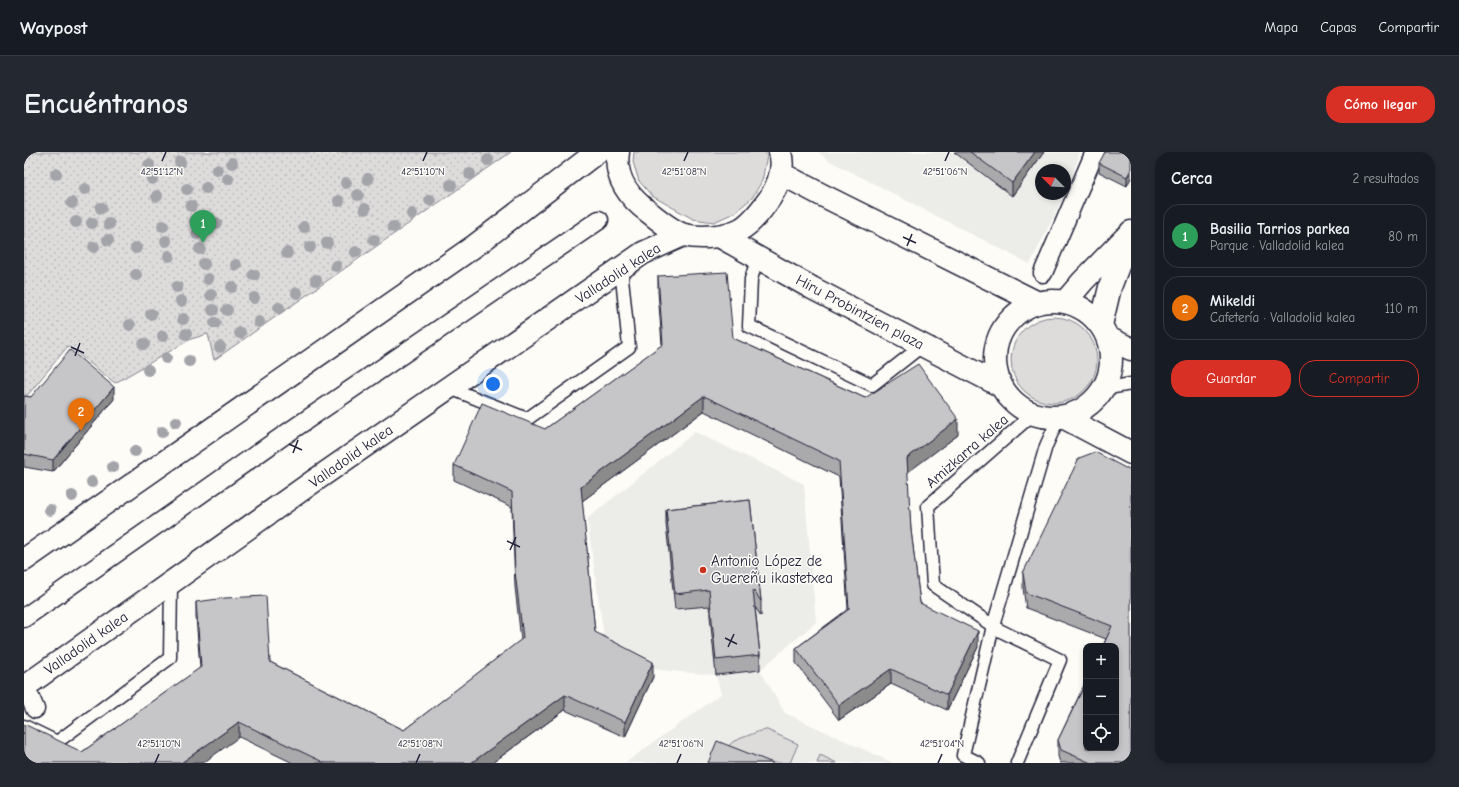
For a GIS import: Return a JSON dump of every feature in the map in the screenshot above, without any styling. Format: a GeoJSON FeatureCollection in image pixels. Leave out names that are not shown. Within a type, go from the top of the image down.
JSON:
{"type":"FeatureCollection","features":[{"type":"Feature","properties":{"kind":"main road"},"geometry":{"type":"LineString","coordinates":[[24,560],[476,245],[597,152]]}},
{"type":"Feature","properties":{"kind":"main road"},"geometry":{"type":"LineString","coordinates":[[618,152],[619,174],[624,186],[632,197],[668,227],[683,235],[699,237],[719,236],[740,229],[754,219],[764,207],[782,174],[780,152]]}},
{"type":"Feature","properties":{"kind":"main road"},"geometry":{"type":"LineString","coordinates":[[782,174],[1038,303]]}},
{"type":"Feature","properties":{"kind":"main road"},"geometry":{"type":"LineString","coordinates":[[1065,302],[1082,282],[1131,232],[1110,287],[1104,332],[1131,349]]}},
{"type":"Feature","properties":{"kind":"main road","name":"Valladolid kalea"},"geometry":{"type":"LineString","coordinates":[[24,685],[621,268],[643,253],[683,235]]}},
{"type":"Feature","properties":{"kind":"main road","name":"Hiru Probintzien plaza"},"geometry":{"type":"LineString","coordinates":[[719,236],[812,288],[1001,386],[1015,403],[1033,414],[1046,417],[1061,417],[1075,413],[1096,399],[1103,389],[1110,373],[1111,355],[1104,332],[1091,314],[1079,307],[1065,302],[1051,301],[1038,303],[1022,310],[1009,321],[1000,336],[995,353],[996,369],[1001,386]]}},
{"type":"Feature","properties":{"kind":"main road","name":"Hiru Probintzien plaza"},"geometry":{"type":"LineString","coordinates":[[1061,417],[1131,453]]}},
{"type":"Feature","properties":{"kind":"street"},"geometry":{"type":"LineString","coordinates":[[1043,273],[1095,152]]}},
{"type":"Feature","properties":{"kind":"street"},"geometry":{"type":"LineString","coordinates":[[24,618],[280,438],[599,220]]}},
{"type":"Feature","properties":{"kind":"street"},"geometry":{"type":"LineString","coordinates":[[24,685],[35,709]]}},
{"type":"Feature","properties":{"kind":"lane"},"geometry":{"type":"LineString","coordinates":[[758,257],[751,279],[749,326],[872,385],[923,345]]}},
{"type":"Feature","properties":{"kind":"lane"},"geometry":{"type":"LineString","coordinates":[[450,388],[527,419],[629,347],[621,268]]}},
{"type":"Feature","properties":{"kind":"lane"},"geometry":{"type":"LineString","coordinates":[[1103,389],[1131,384]]}},
{"type":"Feature","properties":{"kind":"lane","name":"Amizkarra kalea"},"geometry":{"type":"LineString","coordinates":[[1017,763],[1060,660],[993,626],[933,585],[928,506],[1033,414]]}},
{"type":"Feature","properties":{"kind":"lane"},"geometry":{"type":"LineString","coordinates":[[979,763],[963,756],[993,626],[1046,446],[1061,417]]}},
{"type":"Feature","properties":{"kind":"lane"},"geometry":{"type":"LineString","coordinates":[[24,726],[57,742],[170,658],[171,583]]}},
{"type":"Feature","properties":{"kind":"shaded area"},"geometry":{"type":"Polygon","coordinates":[[[24,152],[511,152],[214,360],[208,334],[191,339],[115,383],[68,346],[26,397],[24,396],[24,152]]]}},
{"type":"Feature","properties":{"kind":"shaded area"},"geometry":{"type":"Polygon","coordinates":[[[634,152],[765,152],[767,156],[762,181],[752,198],[734,213],[714,222],[693,219],[652,196],[639,181],[633,162],[634,152]]]}},
{"type":"Feature","properties":{"kind":"shaded area"},"geometry":{"type":"Polygon","coordinates":[[[818,152],[1080,152],[1071,180],[1071,164],[1035,164],[1035,200],[1062,200],[1030,264],[828,160],[818,152]]]}},
{"type":"Feature","properties":{"kind":"shaded area"},"geometry":{"type":"Polygon","coordinates":[[[1054,317],[1070,320],[1078,324],[1090,336],[1094,344],[1097,360],[1094,376],[1090,384],[1078,396],[1070,400],[1054,403],[1038,400],[1030,396],[1018,384],[1014,376],[1011,360],[1014,344],[1018,336],[1030,324],[1038,320],[1054,317]]]}},
{"type":"Feature","properties":{"kind":"shaded area","name":"Antonio López de Guereñu ikastetxea"},"geometry":{"type":"Polygon","coordinates":[[[695,432],[804,484],[816,622],[760,670],[785,713],[893,763],[625,763],[721,694],[716,675],[659,670],[605,644],[587,519],[695,432]]]}},
{"type":"Feature","properties":{"kind":"shaded area"},"geometry":{"type":"Polygon","coordinates":[[[765,729],[798,744],[790,763],[734,763],[717,756],[734,741],[765,729]]]}},
{"type":"Feature","properties":{"kind":"shaded area"},"geometry":{"type":"Polygon","coordinates":[[[820,755],[837,763],[817,763],[820,755]]]}},
{"type":"Feature","properties":{"kind":"building"},"geometry":{"type":"Polygon","coordinates":[[[970,152],[1035,152],[1012,183],[970,152]]]}},
{"type":"Feature","properties":{"kind":"building"},"geometry":{"type":"Polygon","coordinates":[[[1105,152],[1131,152],[1131,169],[1127,177],[1099,163],[1105,152]]]}},
{"type":"Feature","properties":{"kind":"building"},"geometry":{"type":"Polygon","coordinates":[[[727,272],[733,338],[865,398],[918,364],[958,419],[907,458],[911,530],[920,603],[978,631],[947,695],[891,669],[839,705],[796,648],[849,609],[839,461],[704,396],[581,487],[595,632],[653,662],[625,722],[565,695],[471,763],[325,763],[239,722],[181,763],[24,763],[24,724],[82,752],[201,667],[196,602],[225,598],[266,596],[270,662],[404,730],[523,638],[515,572],[512,492],[454,465],[482,403],[545,429],[663,344],[658,276],[727,272]]]}},
{"type":"Feature","properties":{"kind":"building"},"geometry":{"type":"Polygon","coordinates":[[[70,350],[114,387],[53,460],[24,454],[24,396],[31,397],[70,350]]]}},
{"type":"Feature","properties":{"kind":"building"},"geometry":{"type":"Polygon","coordinates":[[[1095,452],[1131,471],[1131,763],[1091,763],[1061,750],[1058,740],[1083,688],[1083,751],[1119,751],[1119,643],[1104,643],[1112,626],[1026,593],[1023,573],[1079,458],[1095,452]]]}},
{"type":"Feature","properties":{"kind":"building"},"geometry":{"type":"Polygon","coordinates":[[[750,500],[761,601],[753,590],[760,655],[716,660],[709,590],[675,594],[666,509],[750,500]]]}},
{"type":"Feature","properties":{"kind":"building"},"geometry":{"type":"Polygon","coordinates":[[[717,741],[773,763],[708,763],[717,741]]]}},
{"type":"Feature","properties":{"kind":"place","name":"Basilia Tarrios parkea"},"geometry":{"type":"Point","coordinates":[203,243]}},
{"type":"Feature","properties":{"kind":"place","name":"Mikeldi"},"geometry":{"type":"Point","coordinates":[81,431]}},
{"type":"Feature","properties":{"kind":"place","name":"Antonio López de Guereñu ikastetxea"},"geometry":{"type":"Point","coordinates":[703,570]}}]}
